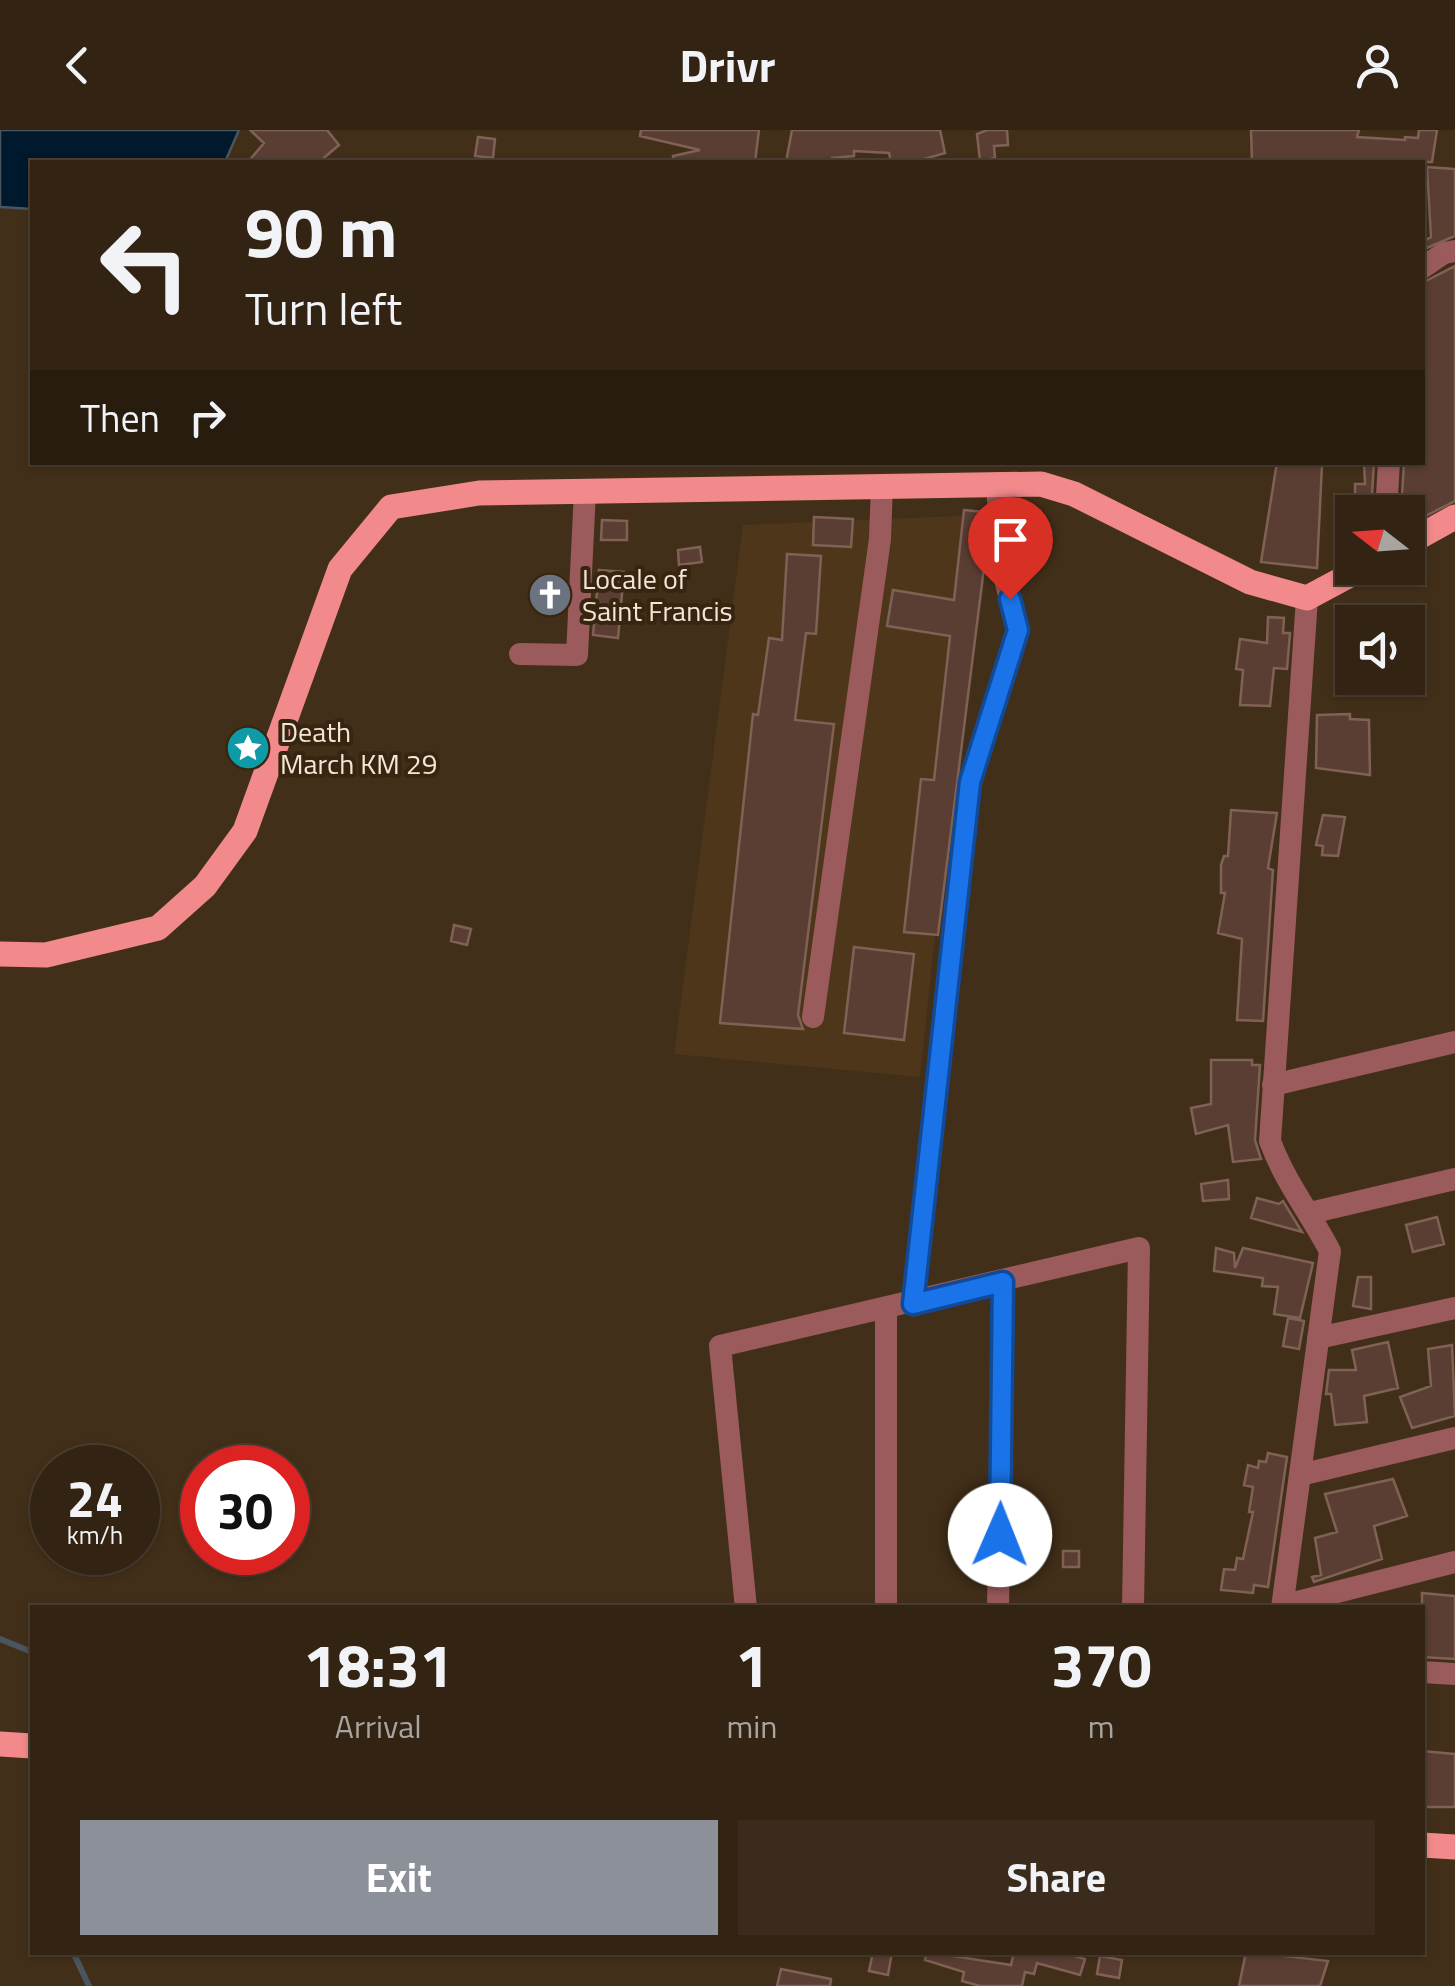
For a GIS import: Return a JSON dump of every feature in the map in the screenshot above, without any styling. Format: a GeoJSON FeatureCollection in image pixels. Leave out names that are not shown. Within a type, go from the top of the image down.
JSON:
{"type":"FeatureCollection","features":[{"type":"Feature","properties":{"kind":"main road"},"geometry":{"type":"LineString","coordinates":[[0,954],[46,955],[158,928],[205,886],[245,831],[340,569],[391,507],[479,493],[997,484],[1058,488],[1250,582],[1307,598],[1335,583]]}},
{"type":"Feature","properties":{"kind":"main road"},"geometry":{"type":"LineString","coordinates":[[1425,534],[1455,517]]}},
{"type":"Feature","properties":{"kind":"main road"},"geometry":{"type":"LineString","coordinates":[[0,1744],[30,1746]]}},
{"type":"Feature","properties":{"kind":"main road"},"geometry":{"type":"LineString","coordinates":[[1425,1845],[1455,1848]]}},
{"type":"Feature","properties":{"kind":"street"},"geometry":{"type":"LineString","coordinates":[[1425,266],[1444,252],[1455,251]]}},
{"type":"Feature","properties":{"kind":"street"},"geometry":{"type":"LineString","coordinates":[[1387,495],[1389,465]]}},
{"type":"Feature","properties":{"kind":"street"},"geometry":{"type":"LineString","coordinates":[[913,1304],[970,782],[1018,630],[1002,568],[997,484]]}},
{"type":"Feature","properties":{"kind":"street"},"geometry":{"type":"LineString","coordinates":[[812,1017],[880,539],[882,486]]}},
{"type":"Feature","properties":{"kind":"street"},"geometry":{"type":"LineString","coordinates":[[520,654],[576,654],[586,491]]}},
{"type":"Feature","properties":{"kind":"street"},"geometry":{"type":"LineString","coordinates":[[1282,1605],[1330,1250],[1310,1213],[1284,1180],[1270,1141],[1307,598]]}},
{"type":"Feature","properties":{"kind":"street"},"geometry":{"type":"LineString","coordinates":[[1274,1085],[1455,1042]]}},
{"type":"Feature","properties":{"kind":"street"},"geometry":{"type":"LineString","coordinates":[[1310,1213],[1455,1179]]}},
{"type":"Feature","properties":{"kind":"street"},"geometry":{"type":"LineString","coordinates":[[746,1605],[720,1346],[913,1304],[1139,1248],[1133,1605]]}},
{"type":"Feature","properties":{"kind":"street"},"geometry":{"type":"LineString","coordinates":[[998,1605],[1003,1282]]}},
{"type":"Feature","properties":{"kind":"street"},"geometry":{"type":"LineString","coordinates":[[1318,1338],[1455,1308]]}},
{"type":"Feature","properties":{"kind":"street"},"geometry":{"type":"LineString","coordinates":[[886,1310],[886,1605]]}},
{"type":"Feature","properties":{"kind":"street"},"geometry":{"type":"LineString","coordinates":[[1300,1475],[1455,1438]]}},
{"type":"Feature","properties":{"kind":"street"},"geometry":{"type":"LineString","coordinates":[[1290,1605],[1455,1562]]}},
{"type":"Feature","properties":{"kind":"street"},"geometry":{"type":"LineString","coordinates":[[1425,1672],[1455,1674]]}},
{"type":"Feature","properties":{"kind":"shaded area"},"geometry":{"type":"Polygon","coordinates":[[[980,515],[920,1077],[674,1054],[743,525],[980,515]]]}},
{"type":"Feature","properties":{"kind":"water"},"geometry":{"type":"Polygon","coordinates":[[[0,130],[239,130],[226,160],[30,160],[30,209],[0,207],[0,130]]]}},
{"type":"Feature","properties":{"kind":"building"},"geometry":{"type":"Polygon","coordinates":[[[250,130],[327,130],[339,145],[321,160],[250,160],[264,143],[250,130]]]}},
{"type":"Feature","properties":{"kind":"building"},"geometry":{"type":"Polygon","coordinates":[[[641,130],[759,130],[755,160],[674,160],[673,156],[700,150],[640,136],[641,130]]]}},
{"type":"Feature","properties":{"kind":"building"},"geometry":{"type":"Polygon","coordinates":[[[792,130],[940,130],[945,153],[921,160],[891,160],[889,153],[854,151],[854,156],[832,160],[786,160],[792,130]]]}},
{"type":"Feature","properties":{"kind":"building"},"geometry":{"type":"Polygon","coordinates":[[[1007,130],[1008,145],[994,146],[995,158],[980,160],[977,134],[1007,130]]]}},
{"type":"Feature","properties":{"kind":"building"},"geometry":{"type":"Polygon","coordinates":[[[1251,130],[1359,130],[1357,137],[1405,140],[1418,138],[1419,130],[1437,130],[1432,162],[1252,160],[1251,130]]]}},
{"type":"Feature","properties":{"kind":"building"},"geometry":{"type":"Polygon","coordinates":[[[478,137],[495,139],[493,158],[475,156],[478,137]]]}},
{"type":"Feature","properties":{"kind":"building"},"geometry":{"type":"Polygon","coordinates":[[[1427,167],[1455,169],[1455,236],[1425,249],[1425,240],[1431,237],[1427,167]]]}},
{"type":"Feature","properties":{"kind":"building"},"geometry":{"type":"Polygon","coordinates":[[[1455,266],[1455,501],[1425,516],[1425,495],[1402,495],[1404,465],[1425,465],[1425,281],[1455,266]]]}},
{"type":"Feature","properties":{"kind":"building"},"geometry":{"type":"Polygon","coordinates":[[[1277,465],[1322,465],[1317,568],[1261,562],[1277,465]]]}},
{"type":"Feature","properties":{"kind":"building"},"geometry":{"type":"Polygon","coordinates":[[[1364,465],[1374,465],[1372,495],[1355,495],[1355,484],[1365,484],[1364,465]]]}},
{"type":"Feature","properties":{"kind":"building"},"geometry":{"type":"Polygon","coordinates":[[[964,510],[984,512],[986,552],[938,935],[904,932],[921,779],[934,780],[950,636],[887,626],[893,590],[954,600],[964,510]]]}},
{"type":"Feature","properties":{"kind":"building"},"geometry":{"type":"Polygon","coordinates":[[[814,517],[853,519],[851,547],[813,545],[814,517]]]}},
{"type":"Feature","properties":{"kind":"building"},"geometry":{"type":"Polygon","coordinates":[[[602,520],[627,521],[627,540],[601,540],[602,520]]]}},
{"type":"Feature","properties":{"kind":"building"},"geometry":{"type":"Polygon","coordinates":[[[700,547],[702,562],[679,565],[678,550],[700,547]]]}},
{"type":"Feature","properties":{"kind":"building"},"geometry":{"type":"Polygon","coordinates":[[[787,554],[821,556],[816,634],[806,633],[795,720],[834,724],[798,1015],[803,1029],[720,1023],[753,714],[758,715],[769,638],[782,640],[787,554]]]}},
{"type":"Feature","properties":{"kind":"building"},"geometry":{"type":"Polygon","coordinates":[[[599,570],[624,572],[618,638],[593,635],[599,570]]]}},
{"type":"Feature","properties":{"kind":"building"},"geometry":{"type":"Polygon","coordinates":[[[1268,617],[1284,618],[1283,633],[1290,633],[1287,669],[1274,668],[1270,706],[1240,705],[1243,670],[1236,669],[1240,639],[1267,643],[1268,617]]]}},
{"type":"Feature","properties":{"kind":"building"},"geometry":{"type":"Polygon","coordinates":[[[1350,714],[1350,719],[1369,720],[1370,775],[1316,768],[1317,715],[1350,714]]]}},
{"type":"Feature","properties":{"kind":"building"},"geometry":{"type":"Polygon","coordinates":[[[1231,810],[1277,813],[1268,868],[1273,870],[1263,1021],[1237,1020],[1242,939],[1218,933],[1225,893],[1221,893],[1221,865],[1224,856],[1228,856],[1231,810]]]}},
{"type":"Feature","properties":{"kind":"building"},"geometry":{"type":"Polygon","coordinates":[[[1323,815],[1345,817],[1338,856],[1322,855],[1323,846],[1316,845],[1323,815]]]}},
{"type":"Feature","properties":{"kind":"building"},"geometry":{"type":"Polygon","coordinates":[[[454,925],[471,929],[467,945],[451,941],[454,925]]]}},
{"type":"Feature","properties":{"kind":"building"},"geometry":{"type":"Polygon","coordinates":[[[854,947],[914,954],[904,1040],[844,1033],[854,947]]]}},
{"type":"Feature","properties":{"kind":"building"},"geometry":{"type":"Polygon","coordinates":[[[1211,1060],[1252,1060],[1252,1065],[1260,1065],[1255,1140],[1261,1159],[1233,1162],[1228,1125],[1196,1134],[1191,1108],[1211,1104],[1211,1060]]]}},
{"type":"Feature","properties":{"kind":"building"},"geometry":{"type":"Polygon","coordinates":[[[1228,1180],[1229,1199],[1203,1201],[1201,1184],[1228,1180]]]}},
{"type":"Feature","properties":{"kind":"building"},"geometry":{"type":"Polygon","coordinates":[[[1257,1198],[1279,1204],[1283,1201],[1302,1232],[1251,1218],[1257,1198]]]}},
{"type":"Feature","properties":{"kind":"building"},"geometry":{"type":"Polygon","coordinates":[[[1437,1217],[1444,1244],[1413,1252],[1406,1225],[1437,1217]]]}},
{"type":"Feature","properties":{"kind":"building"},"geometry":{"type":"Polygon","coordinates":[[[1216,1248],[1234,1253],[1235,1268],[1243,1248],[1313,1263],[1300,1318],[1274,1314],[1278,1287],[1262,1286],[1263,1278],[1214,1271],[1216,1248]]]}},
{"type":"Feature","properties":{"kind":"building"},"geometry":{"type":"Polygon","coordinates":[[[1358,1277],[1371,1277],[1371,1309],[1353,1306],[1358,1277]]]}},
{"type":"Feature","properties":{"kind":"building"},"geometry":{"type":"Polygon","coordinates":[[[1288,1318],[1304,1321],[1299,1349],[1283,1346],[1288,1318]]]}},
{"type":"Feature","properties":{"kind":"building"},"geometry":{"type":"Polygon","coordinates":[[[1388,1342],[1398,1388],[1364,1396],[1367,1422],[1335,1425],[1331,1394],[1326,1394],[1329,1370],[1356,1370],[1352,1350],[1388,1342]]]}},
{"type":"Feature","properties":{"kind":"building"},"geometry":{"type":"Polygon","coordinates":[[[1452,1345],[1455,1416],[1412,1428],[1400,1397],[1431,1386],[1428,1349],[1452,1345]]]}},
{"type":"Feature","properties":{"kind":"building"},"geometry":{"type":"Polygon","coordinates":[[[1268,1453],[1287,1457],[1268,1587],[1254,1585],[1253,1593],[1221,1590],[1224,1569],[1235,1570],[1237,1558],[1243,1559],[1253,1512],[1249,1512],[1253,1487],[1244,1485],[1248,1465],[1258,1468],[1259,1461],[1266,1462],[1268,1453]]]}},
{"type":"Feature","properties":{"kind":"building"},"geometry":{"type":"Polygon","coordinates":[[[1393,1479],[1407,1516],[1374,1526],[1382,1559],[1314,1582],[1312,1577],[1321,1575],[1315,1538],[1337,1532],[1325,1494],[1393,1479]]]}},
{"type":"Feature","properties":{"kind":"building"},"geometry":{"type":"Polygon","coordinates":[[[1063,1551],[1079,1551],[1079,1567],[1063,1567],[1063,1551]]]}},
{"type":"Feature","properties":{"kind":"building"},"geometry":{"type":"Polygon","coordinates":[[[1422,1593],[1455,1596],[1455,1659],[1425,1657],[1422,1593]]]}},
{"type":"Feature","properties":{"kind":"building"},"geometry":{"type":"Polygon","coordinates":[[[1425,1751],[1455,1754],[1455,1807],[1425,1807],[1425,1751]]]}},
{"type":"Feature","properties":{"kind":"building"},"geometry":{"type":"Polygon","coordinates":[[[872,1955],[891,1955],[888,1975],[869,1971],[872,1955]]]}},
{"type":"Feature","properties":{"kind":"building"},"geometry":{"type":"Polygon","coordinates":[[[926,1955],[946,1955],[1011,1965],[1013,1955],[1071,1955],[1085,1959],[1080,1975],[1037,1963],[1034,1974],[1025,1972],[1022,1986],[980,1986],[962,1981],[964,1972],[925,1960],[926,1955]]]}},
{"type":"Feature","properties":{"kind":"building"},"geometry":{"type":"Polygon","coordinates":[[[1245,1955],[1328,1961],[1320,1986],[1239,1986],[1245,1955]]]}},
{"type":"Feature","properties":{"kind":"building"},"geometry":{"type":"Polygon","coordinates":[[[1100,1956],[1122,1960],[1119,1978],[1097,1974],[1100,1956]]]}},
{"type":"Feature","properties":{"kind":"building"},"geometry":{"type":"Polygon","coordinates":[[[781,1969],[831,1979],[830,1986],[777,1986],[781,1969]]]}},
{"type":"Feature","properties":{"kind":"waterway"},"geometry":{"type":"LineString","coordinates":[[0,1639],[30,1651]]}},
{"type":"Feature","properties":{"kind":"waterway"},"geometry":{"type":"LineString","coordinates":[[74,1955],[89,1986]]}},
{"type":"Feature","properties":{"kind":"place","name":"Locale of Saint Francis"},"geometry":{"type":"Point","coordinates":[550,595]}},
{"type":"Feature","properties":{"kind":"place","name":"Death March KM 29"},"geometry":{"type":"Point","coordinates":[248,748]}},
{"type":"Feature","properties":{"kind":"route"},"geometry":{"type":"LineString","coordinates":[[1000,1535],[1003,1282],[913,1304],[970,782],[1018,630],[1010,599]]}}]}
